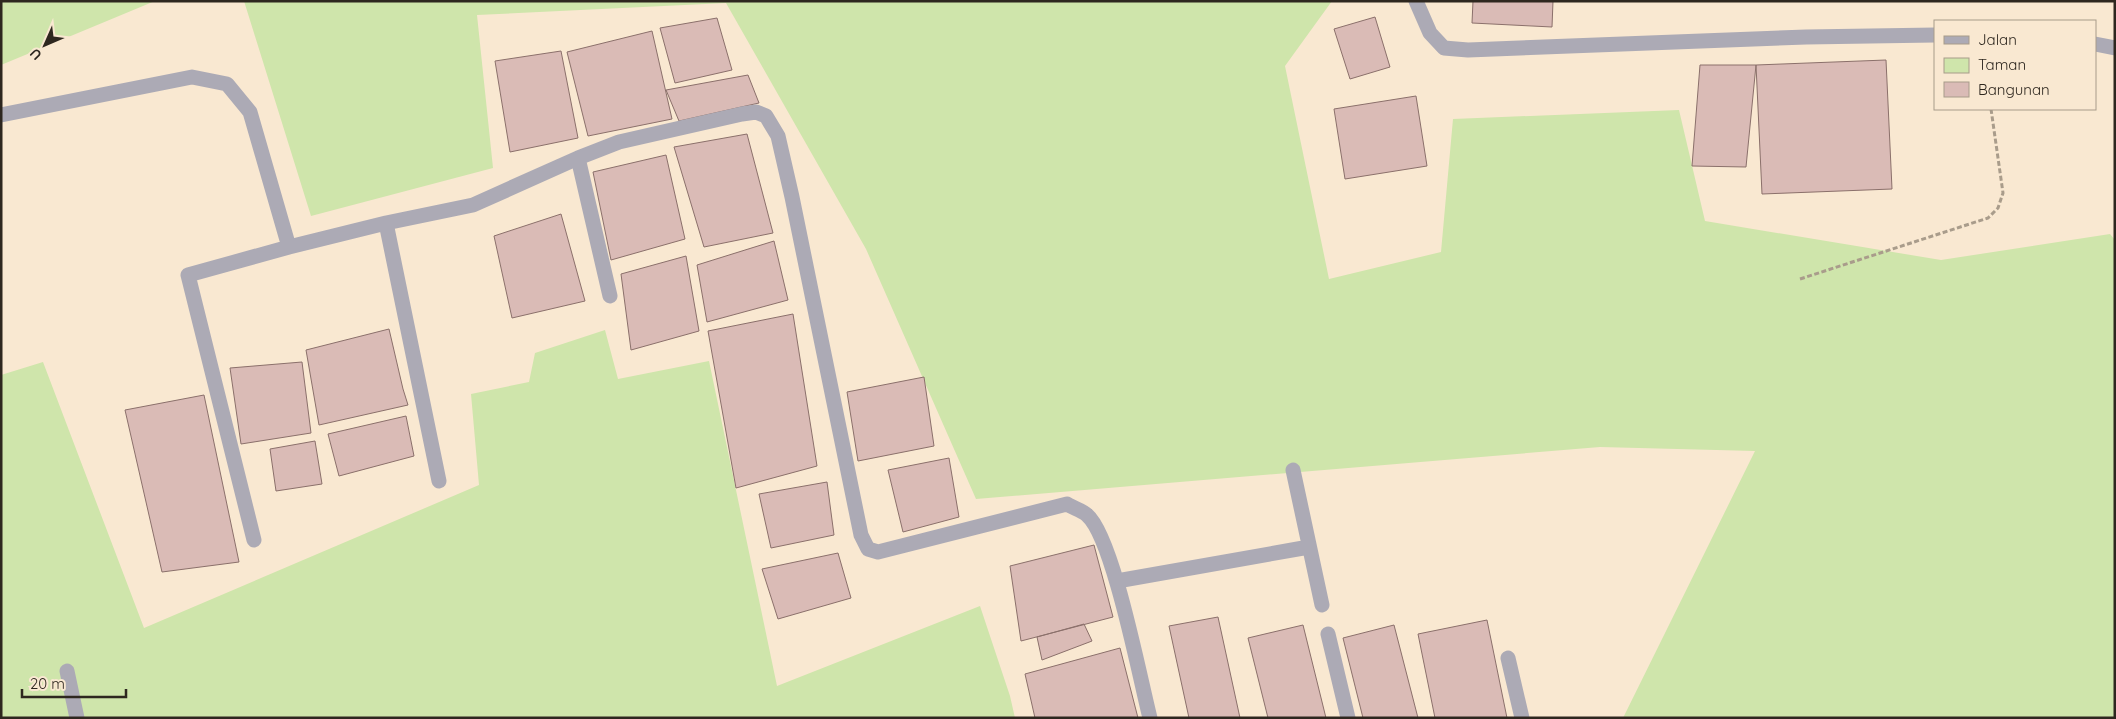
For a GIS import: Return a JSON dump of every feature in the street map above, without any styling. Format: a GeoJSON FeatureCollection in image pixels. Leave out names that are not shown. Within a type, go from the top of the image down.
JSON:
{"type":"FeatureCollection","features":[{"type":"Feature","properties":{"kind":"street"},"geometry":{"type":"LineString","coordinates":[[1416,1],[1430,33],[1444,48],[1468,50],[1796,37],[1934,35]]}},
{"type":"Feature","properties":{"kind":"street"},"geometry":{"type":"LineString","coordinates":[[2096,44],[2115,48]]}},
{"type":"Feature","properties":{"kind":"street"},"geometry":{"type":"LineString","coordinates":[[1,115],[192,77],[226,84],[250,112],[289,247]]}},
{"type":"Feature","properties":{"kind":"street"},"geometry":{"type":"LineString","coordinates":[[254,540],[188,275],[386,223],[472,205],[619,142],[756,112],[766,116],[778,136],[860,535],[868,549],[878,552],[1067,504],[1088,515],[1102,536],[1117,581],[1150,718]]}},
{"type":"Feature","properties":{"kind":"street"},"geometry":{"type":"LineString","coordinates":[[578,158],[610,296]]}},
{"type":"Feature","properties":{"kind":"street"},"geometry":{"type":"LineString","coordinates":[[386,223],[439,480]]}},
{"type":"Feature","properties":{"kind":"street"},"geometry":{"type":"LineString","coordinates":[[1293,470],[1322,605]]}},
{"type":"Feature","properties":{"kind":"street"},"geometry":{"type":"LineString","coordinates":[[1117,581],[1309,547]]}},
{"type":"Feature","properties":{"kind":"street"},"geometry":{"type":"LineString","coordinates":[[1328,634],[1348,718]]}},
{"type":"Feature","properties":{"kind":"street"},"geometry":{"type":"LineString","coordinates":[[1508,658],[1522,718]]}},
{"type":"Feature","properties":{"kind":"street"},"geometry":{"type":"LineString","coordinates":[[67,671],[77,718]]}},
{"type":"Feature","properties":{"kind":"path"},"geometry":{"type":"LineString","coordinates":[[1800,279],[1988,218],[1998,208],[2003,193],[1991,110]]}},
{"type":"Feature","properties":{"kind":"green space"},"geometry":{"type":"Polygon","coordinates":[[[1,1],[155,1],[1,65],[1,1]]]}},
{"type":"Feature","properties":{"kind":"green space"},"geometry":{"type":"Polygon","coordinates":[[[244,1],[1332,1],[1285,66],[1329,279],[1441,252],[1453,119],[1679,110],[1705,221],[1941,260],[2110,234],[2115,240],[2115,718],[1623,718],[1755,451],[1600,447],[976,499],[866,249],[726,3],[477,15],[493,168],[311,216],[244,1]]]}},
{"type":"Feature","properties":{"kind":"green space"},"geometry":{"type":"Polygon","coordinates":[[[605,330],[618,379],[709,361],[777,686],[980,606],[1010,696],[1015,718],[1,718],[1,375],[43,362],[144,628],[479,485],[471,394],[529,382],[535,353],[605,330]]]}},
{"type":"Feature","properties":{"kind":"building"},"geometry":{"type":"Polygon","coordinates":[[[1473,1],[1553,1],[1552,27],[1472,23],[1473,1]]]}},
{"type":"Feature","properties":{"kind":"building"},"geometry":{"type":"Polygon","coordinates":[[[1375,17],[1390,67],[1350,79],[1334,29],[1375,17]]]}},
{"type":"Feature","properties":{"kind":"building"},"geometry":{"type":"Polygon","coordinates":[[[717,18],[732,70],[675,83],[660,28],[717,18]]]}},
{"type":"Feature","properties":{"kind":"building"},"geometry":{"type":"Polygon","coordinates":[[[652,31],[672,119],[588,136],[567,52],[652,31]]]}},
{"type":"Feature","properties":{"kind":"building"},"geometry":{"type":"Polygon","coordinates":[[[561,51],[578,138],[510,152],[495,61],[561,51]]]}},
{"type":"Feature","properties":{"kind":"building"},"geometry":{"type":"Polygon","coordinates":[[[1886,60],[1892,189],[1762,194],[1756,65],[1886,60]]]}},
{"type":"Feature","properties":{"kind":"building"},"geometry":{"type":"Polygon","coordinates":[[[1700,65],[1756,65],[1746,167],[1692,166],[1700,65]]]}},
{"type":"Feature","properties":{"kind":"building"},"geometry":{"type":"Polygon","coordinates":[[[748,75],[759,103],[679,121],[666,90],[748,75]]]}},
{"type":"Feature","properties":{"kind":"building"},"geometry":{"type":"Polygon","coordinates":[[[1416,96],[1427,166],[1345,179],[1334,109],[1416,96]]]}},
{"type":"Feature","properties":{"kind":"building"},"geometry":{"type":"Polygon","coordinates":[[[747,134],[773,233],[704,247],[674,147],[747,134]]]}},
{"type":"Feature","properties":{"kind":"building"},"geometry":{"type":"Polygon","coordinates":[[[666,155],[685,239],[611,260],[593,172],[666,155]]]}},
{"type":"Feature","properties":{"kind":"building"},"geometry":{"type":"Polygon","coordinates":[[[561,214],[585,301],[512,318],[494,236],[561,214]]]}},
{"type":"Feature","properties":{"kind":"building"},"geometry":{"type":"Polygon","coordinates":[[[774,241],[788,300],[707,322],[697,265],[774,241]]]}},
{"type":"Feature","properties":{"kind":"building"},"geometry":{"type":"Polygon","coordinates":[[[686,256],[699,331],[631,350],[621,274],[686,256]]]}},
{"type":"Feature","properties":{"kind":"building"},"geometry":{"type":"Polygon","coordinates":[[[793,314],[817,466],[736,488],[708,331],[793,314]]]}},
{"type":"Feature","properties":{"kind":"building"},"geometry":{"type":"Polygon","coordinates":[[[389,329],[408,405],[319,425],[306,350],[389,329]]]}},
{"type":"Feature","properties":{"kind":"building"},"geometry":{"type":"Polygon","coordinates":[[[302,362],[311,433],[241,444],[230,368],[302,362]]]}},
{"type":"Feature","properties":{"kind":"building"},"geometry":{"type":"Polygon","coordinates":[[[924,377],[934,446],[858,461],[847,392],[924,377]]]}},
{"type":"Feature","properties":{"kind":"building"},"geometry":{"type":"Polygon","coordinates":[[[204,395],[239,562],[162,572],[125,410],[204,395]]]}},
{"type":"Feature","properties":{"kind":"building"},"geometry":{"type":"Polygon","coordinates":[[[406,416],[414,456],[339,476],[328,434],[406,416]]]}},
{"type":"Feature","properties":{"kind":"building"},"geometry":{"type":"Polygon","coordinates":[[[315,441],[322,484],[276,491],[270,449],[315,441]]]}},
{"type":"Feature","properties":{"kind":"building"},"geometry":{"type":"Polygon","coordinates":[[[949,458],[959,517],[903,532],[888,470],[949,458]]]}},
{"type":"Feature","properties":{"kind":"building"},"geometry":{"type":"Polygon","coordinates":[[[827,482],[834,535],[771,548],[759,494],[827,482]]]}},
{"type":"Feature","properties":{"kind":"building"},"geometry":{"type":"Polygon","coordinates":[[[1094,545],[1113,617],[1021,641],[1010,566],[1094,545]]]}},
{"type":"Feature","properties":{"kind":"building"},"geometry":{"type":"Polygon","coordinates":[[[838,553],[851,598],[778,619],[762,569],[838,553]]]}},
{"type":"Feature","properties":{"kind":"building"},"geometry":{"type":"Polygon","coordinates":[[[1218,617],[1240,718],[1189,718],[1169,626],[1218,617]]]}},
{"type":"Feature","properties":{"kind":"building"},"geometry":{"type":"Polygon","coordinates":[[[1487,620],[1507,718],[1435,718],[1418,634],[1487,620]]]}},
{"type":"Feature","properties":{"kind":"building"},"geometry":{"type":"Polygon","coordinates":[[[1084,624],[1092,641],[1042,660],[1037,637],[1084,624]]]}},
{"type":"Feature","properties":{"kind":"building"},"geometry":{"type":"Polygon","coordinates":[[[1303,625],[1326,718],[1268,718],[1248,638],[1303,625]]]}},
{"type":"Feature","properties":{"kind":"building"},"geometry":{"type":"Polygon","coordinates":[[[1394,625],[1418,718],[1363,718],[1343,638],[1394,625]]]}},
{"type":"Feature","properties":{"kind":"building"},"geometry":{"type":"Polygon","coordinates":[[[1120,648],[1138,718],[1035,718],[1025,674],[1120,648]]]}}]}
